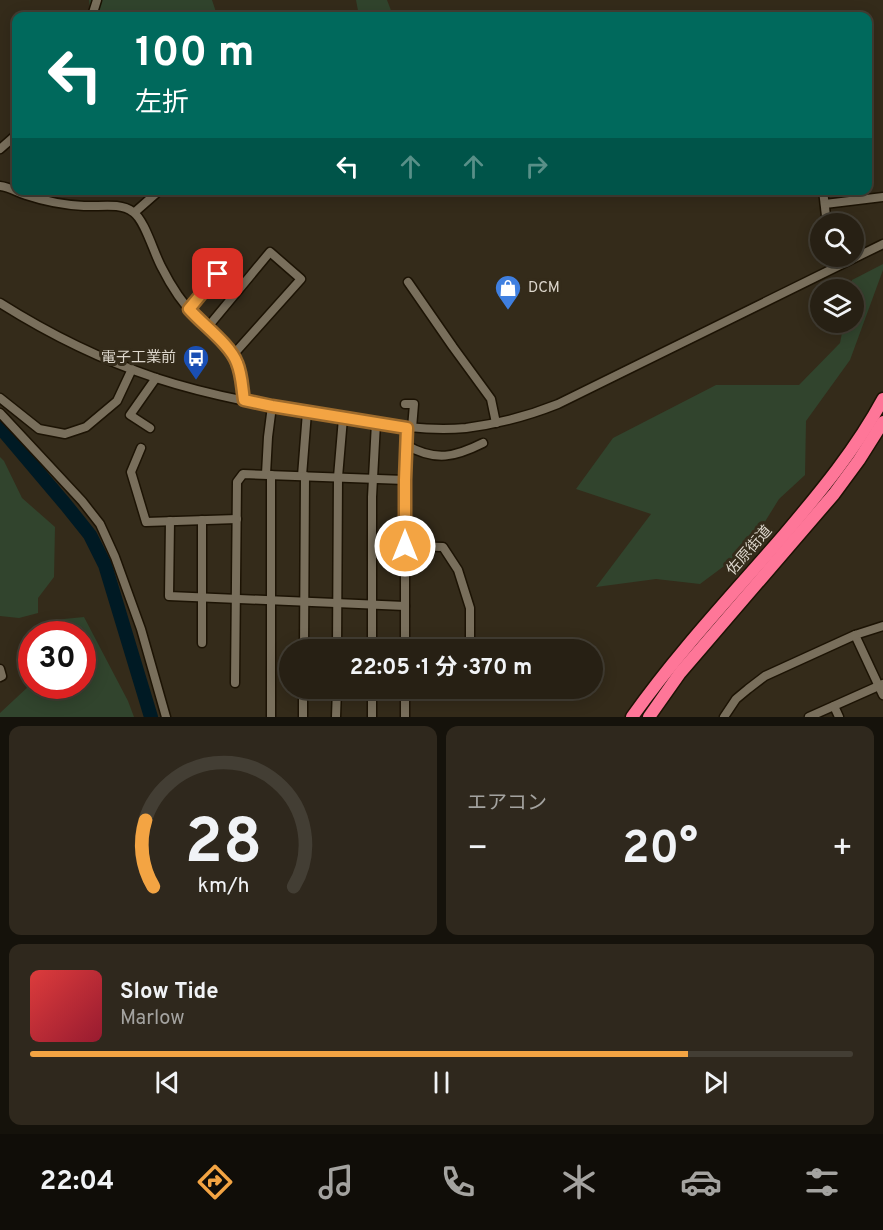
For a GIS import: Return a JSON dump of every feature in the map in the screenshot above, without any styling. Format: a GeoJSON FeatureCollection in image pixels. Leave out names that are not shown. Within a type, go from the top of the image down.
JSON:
{"type":"FeatureCollection","features":[{"type":"Feature","properties":{"kind":"highway","name":"佐原街道"},"geometry":{"type":"LineString","coordinates":[[804,520],[883,399]]}},
{"type":"Feature","properties":{"kind":"highway","name":"佐原街道"},"geometry":{"type":"LineString","coordinates":[[633,717],[804,520],[834,494],[883,422]]}},
{"type":"Feature","properties":{"kind":"highway","name":"佐原街道"},"geometry":{"type":"LineString","coordinates":[[649,717],[675,669]]}},
{"type":"Feature","properties":{"kind":"street"},"geometry":{"type":"LineString","coordinates":[[0,149],[12,138]]}},
{"type":"Feature","properties":{"kind":"street"},"geometry":{"type":"LineString","coordinates":[[27,195],[55,203],[124,207],[135,212],[142,223],[155,256],[179,297],[233,355],[240,371],[244,400]]}},
{"type":"Feature","properties":{"kind":"street"},"geometry":{"type":"LineString","coordinates":[[135,212],[154,195]]}},
{"type":"Feature","properties":{"kind":"street"},"geometry":{"type":"LineString","coordinates":[[824,195],[826,213]]}},
{"type":"Feature","properties":{"kind":"street"},"geometry":{"type":"LineString","coordinates":[[825,204],[883,197]]}},
{"type":"Feature","properties":{"kind":"street"},"geometry":{"type":"LineString","coordinates":[[0,303],[66,341],[156,378],[272,406],[343,418],[409,428],[464,428],[524,417],[558,404],[883,244]]}},
{"type":"Feature","properties":{"kind":"street"},"geometry":{"type":"LineString","coordinates":[[207,328],[270,252],[301,279],[233,355]]}},
{"type":"Feature","properties":{"kind":"street"},"geometry":{"type":"LineString","coordinates":[[189,309],[232,256]]}},
{"type":"Feature","properties":{"kind":"street"},"geometry":{"type":"LineString","coordinates":[[408,282],[491,399],[496,423]]}},
{"type":"Feature","properties":{"kind":"street"},"geometry":{"type":"LineString","coordinates":[[0,398],[39,429],[65,434],[86,427],[117,402],[132,369]]}},
{"type":"Feature","properties":{"kind":"street"},"geometry":{"type":"LineString","coordinates":[[150,428],[130,415],[156,378]]}},
{"type":"Feature","properties":{"kind":"street"},"geometry":{"type":"LineString","coordinates":[[405,404],[414,404],[406,445],[405,639]]}},
{"type":"Feature","properties":{"kind":"street"},"geometry":{"type":"LineString","coordinates":[[271,717],[268,437],[272,406]]}},
{"type":"Feature","properties":{"kind":"street"},"geometry":{"type":"LineString","coordinates":[[303,639],[303,476],[307,412]]}},
{"type":"Feature","properties":{"kind":"street"},"geometry":{"type":"LineString","coordinates":[[0,413],[100,524],[115,556],[141,629],[166,717]]}},
{"type":"Feature","properties":{"kind":"street"},"geometry":{"type":"LineString","coordinates":[[337,639],[338,477],[343,418]]}},
{"type":"Feature","properties":{"kind":"street"},"geometry":{"type":"LineString","coordinates":[[372,639],[373,479],[376,423]]}},
{"type":"Feature","properties":{"kind":"street"},"geometry":{"type":"LineString","coordinates":[[406,445],[415,450],[445,457],[463,453],[483,443]]}},
{"type":"Feature","properties":{"kind":"street"},"geometry":{"type":"LineString","coordinates":[[141,448],[131,472],[146,522],[237,519]]}},
{"type":"Feature","properties":{"kind":"street"},"geometry":{"type":"LineString","coordinates":[[235,683],[237,482],[243,474],[405,480]]}},
{"type":"Feature","properties":{"kind":"street"},"geometry":{"type":"LineString","coordinates":[[202,520],[202,643]]}},
{"type":"Feature","properties":{"kind":"street"},"geometry":{"type":"LineString","coordinates":[[170,521],[170,596],[405,606]]}},
{"type":"Feature","properties":{"kind":"street"},"geometry":{"type":"LineString","coordinates":[[405,546],[444,547],[458,570],[470,608],[470,639]]}},
{"type":"Feature","properties":{"kind":"street"},"geometry":{"type":"LineString","coordinates":[[724,717],[736,699],[765,676],[855,635],[883,626]]}},
{"type":"Feature","properties":{"kind":"street"},"geometry":{"type":"LineString","coordinates":[[855,635],[881,685],[883,695]]}},
{"type":"Feature","properties":{"kind":"street"},"geometry":{"type":"LineString","coordinates":[[0,669],[2,676],[0,677]]}},
{"type":"Feature","properties":{"kind":"street"},"geometry":{"type":"LineString","coordinates":[[809,717],[881,685]]}},
{"type":"Feature","properties":{"kind":"street"},"geometry":{"type":"LineString","coordinates":[[303,699],[303,717]]}},
{"type":"Feature","properties":{"kind":"street"},"geometry":{"type":"LineString","coordinates":[[336,717],[337,699]]}},
{"type":"Feature","properties":{"kind":"street"},"geometry":{"type":"LineString","coordinates":[[372,699],[372,717]]}},
{"type":"Feature","properties":{"kind":"street"},"geometry":{"type":"LineString","coordinates":[[405,699],[405,717]]}},
{"type":"Feature","properties":{"kind":"street"},"geometry":{"type":"LineString","coordinates":[[834,706],[839,717]]}},
{"type":"Feature","properties":{"kind":"green space"},"geometry":{"type":"Polygon","coordinates":[[[89,0],[212,0],[216,12],[90,12],[89,0]]]}},
{"type":"Feature","properties":{"kind":"green space"},"geometry":{"type":"Polygon","coordinates":[[[356,0],[387,0],[392,12],[358,12],[356,0]]]}},
{"type":"Feature","properties":{"kind":"green space"},"geometry":{"type":"Polygon","coordinates":[[[883,264],[883,270],[864,322],[864,279],[854,279],[883,264]]]}},
{"type":"Feature","properties":{"kind":"green space"},"geometry":{"type":"Polygon","coordinates":[[[842,333],[860,333],[850,360],[806,421],[805,475],[779,499],[755,543],[700,584],[656,579],[596,587],[651,514],[576,489],[613,438],[716,385],[799,385],[840,343],[842,333]]]}},
{"type":"Feature","properties":{"kind":"green space"},"geometry":{"type":"Polygon","coordinates":[[[0,457],[22,498],[55,527],[54,577],[38,598],[38,613],[19,618],[0,616],[0,457]]]}},
{"type":"Feature","properties":{"kind":"green space"},"geometry":{"type":"Polygon","coordinates":[[[84,617],[86,621],[54,621],[84,617]]]}},
{"type":"Feature","properties":{"kind":"green space"},"geometry":{"type":"Polygon","coordinates":[[[96,640],[134,717],[0,717],[0,713],[18,696],[18,699],[96,699],[96,640]]]}},
{"type":"Feature","properties":{"kind":"waterway"},"geometry":{"type":"LineString","coordinates":[[0,427],[90,535],[105,565],[151,717]]}},
{"type":"Feature","properties":{"kind":"place","name":"DCM"},"geometry":{"type":"Point","coordinates":[508,311]}},
{"type":"Feature","properties":{"kind":"place","name":"電子工業前"},"geometry":{"type":"Point","coordinates":[196,381]}},
{"type":"Feature","properties":{"kind":"route"},"geometry":{"type":"LineString","coordinates":[[218,274],[189,309],[236,360],[244,400],[407,428],[405,546]]}}]}
